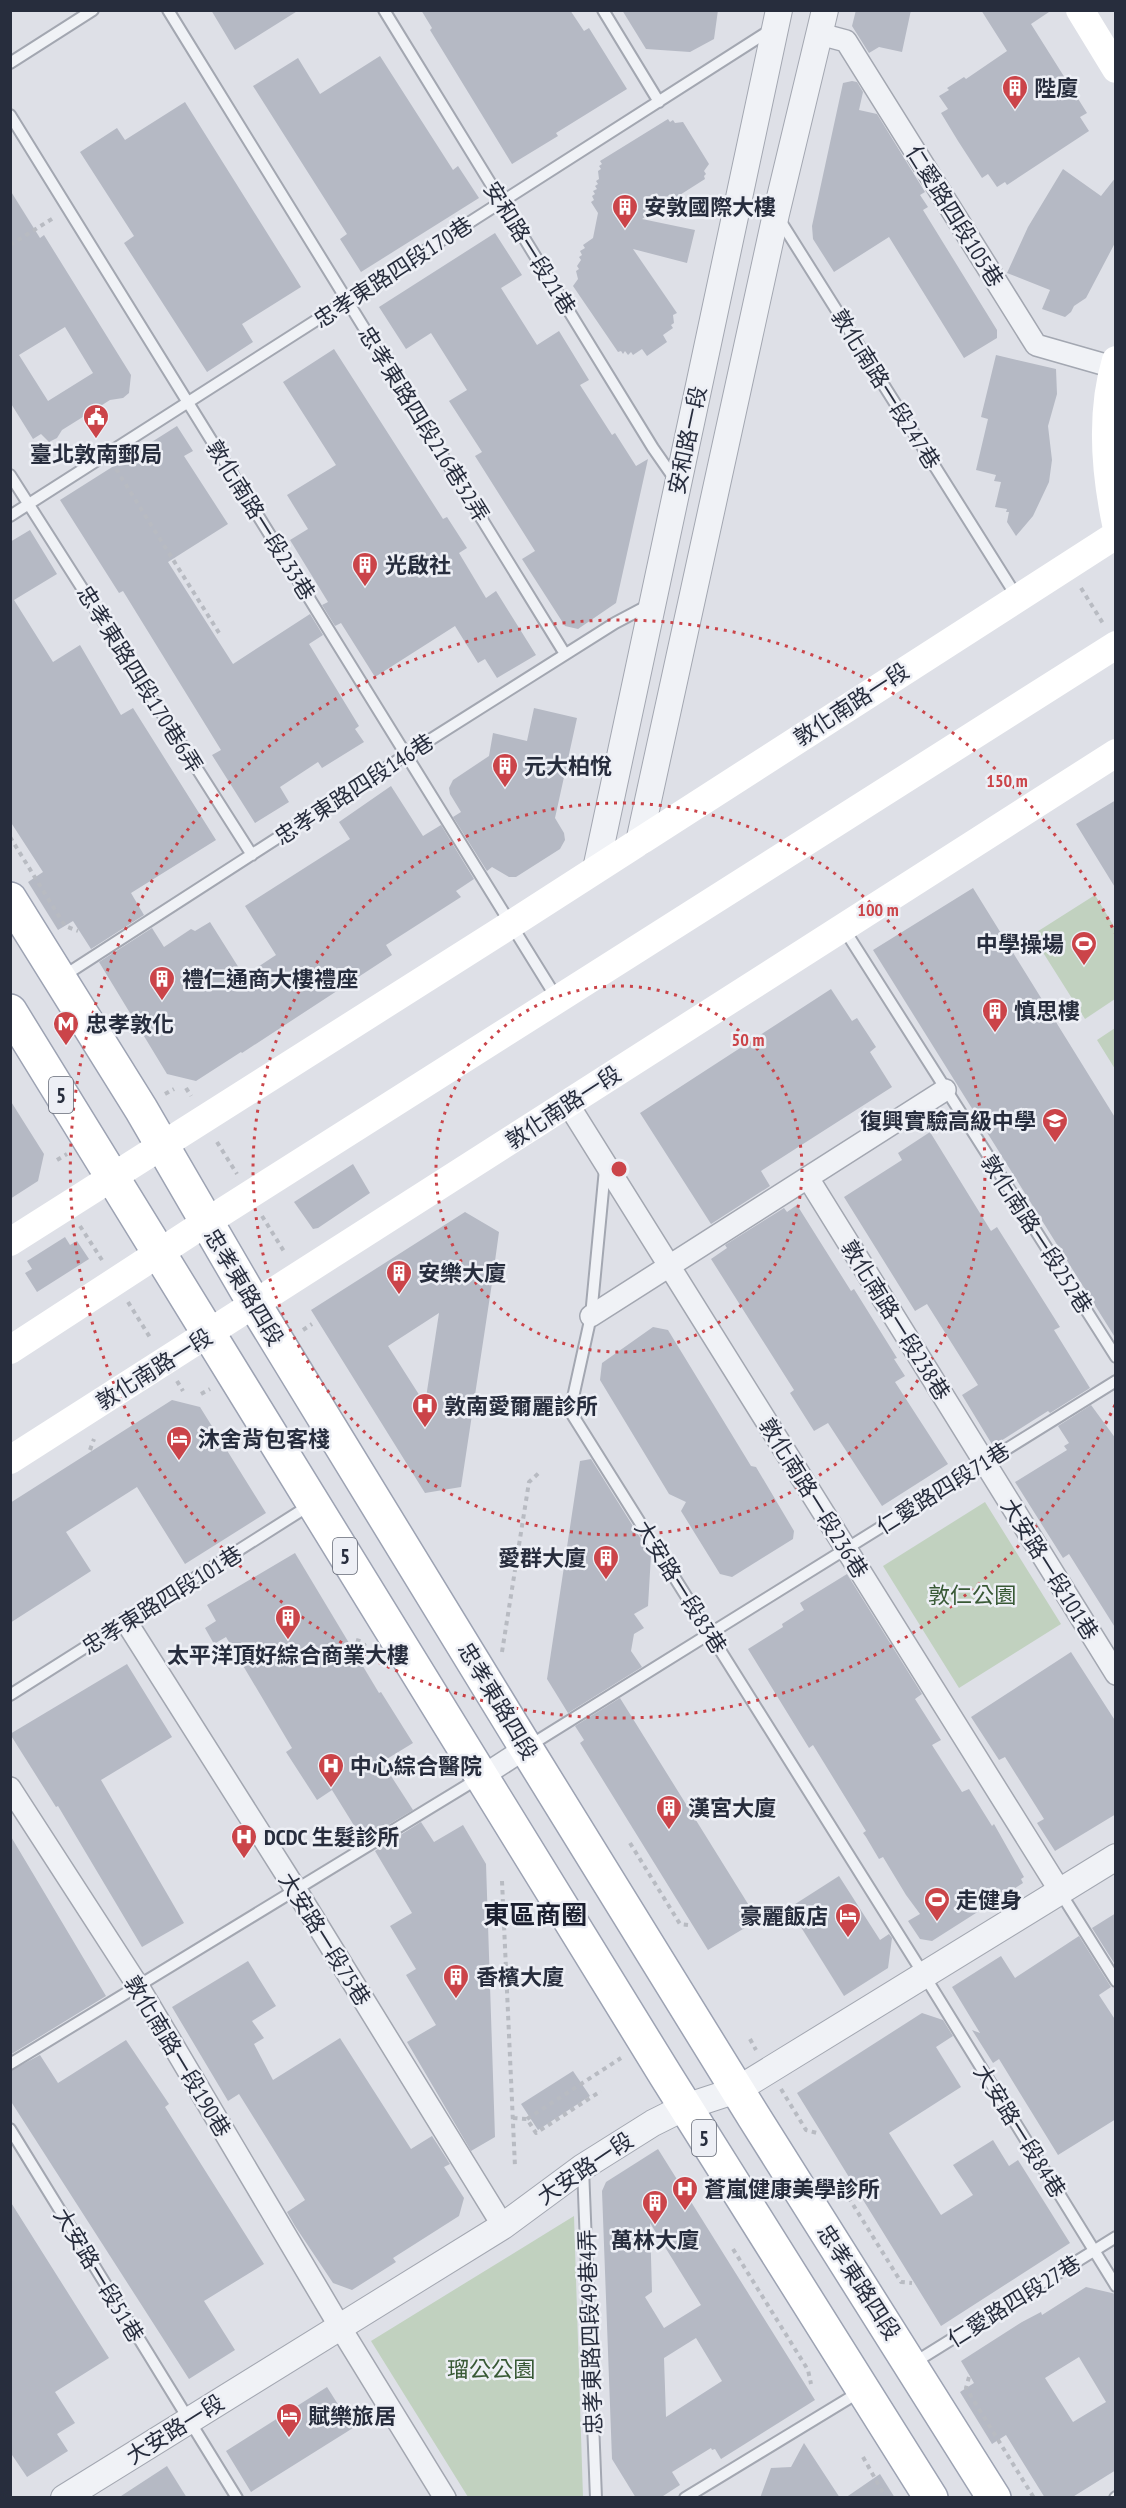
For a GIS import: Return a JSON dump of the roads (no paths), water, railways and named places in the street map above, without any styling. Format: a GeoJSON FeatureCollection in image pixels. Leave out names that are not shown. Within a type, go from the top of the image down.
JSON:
{"type":"FeatureCollection","features":[{"type":"Feature","properties":{"kind":"main road"},"geometry":{"type":"LineString","coordinates":[[1080,10],[1116,69]]}},
{"type":"Feature","properties":{"kind":"main road"},"geometry":{"type":"LineString","coordinates":[[1114,364],[1106,411],[1106,456],[1116,524]]}},
{"type":"Feature","properties":{"kind":"main road","name":"敦化南路一段"},"geometry":{"type":"LineString","coordinates":[[10,1242],[162,1148],[1116,535]]}},
{"type":"Feature","properties":{"kind":"main road"},"geometry":{"type":"LineString","coordinates":[[10,1350],[158,1253],[558,999],[1112,639]]}},
{"type":"Feature","properties":{"kind":"main road","name":"敦化南路一段"},"geometry":{"type":"LineString","coordinates":[[10,1460],[1115,755]]}},
{"type":"Feature","properties":{"kind":"main road","name":"忠孝東路四段"},"geometry":{"type":"LineString","coordinates":[[10,899],[141,1109],[205,1223],[526,1748],[737,2090],[912,2364],[994,2498]]}},
{"type":"Feature","properties":{"kind":"main road","name":"5"},"geometry":{"type":"LineString","coordinates":[[11,1012],[685,2107],[931,2498]]}},
{"type":"Feature","properties":{"kind":"street","name":"安和路一段"},"geometry":{"type":"LineString","coordinates":[[597,869],[777,19]]}},
{"type":"Feature","properties":{"kind":"street","name":"安和路一段"},"geometry":{"type":"LineString","coordinates":[[639,842],[776,214],[822,22]]}},
{"type":"Feature","properties":{"kind":"street","name":"仁愛路四段105巷"},"geometry":{"type":"LineString","coordinates":[[822,22],[846,41],[1036,345],[1114,364]]}},
{"type":"Feature","properties":{"kind":"street"},"geometry":{"type":"LineString","coordinates":[[591,1316],[945,1090]]}},
{"type":"Feature","properties":{"kind":"street","name":"敦化南路一段236巷"},"geometry":{"type":"LineString","coordinates":[[568,1104],[1060,1892]]}},
{"type":"Feature","properties":{"kind":"street","name":"敦化南路一段238巷"},"geometry":{"type":"LineString","coordinates":[[808,1178],[984,1463]]}},
{"type":"Feature","properties":{"kind":"street","name":"大安路一段101巷"},"geometry":{"type":"LineString","coordinates":[[984,1463],[1116,1674]]}},
{"type":"Feature","properties":{"kind":"street","name":"大安路一段75巷"},"geometry":{"type":"LineString","coordinates":[[127,1623],[296,1890],[503,2226]]}},
{"type":"Feature","properties":{"kind":"street"},"geometry":{"type":"LineString","coordinates":[[481,1777],[526,1748]]}},
{"type":"Feature","properties":{"kind":"street","name":"敦化南路一段190巷"},"geometry":{"type":"LineString","coordinates":[[10,1788],[138,1986],[340,2327],[445,2498]]}},
{"type":"Feature","properties":{"kind":"street","name":"大安路一段"},"geometry":{"type":"LineString","coordinates":[[64,2498],[503,2226],[583,2167],[653,2122],[685,2107],[737,2090],[1116,1857]]}},
{"type":"Feature","properties":{"kind":"lane"},"geometry":{"type":"LineString","coordinates":[[10,63],[93,10]]}},
{"type":"Feature","properties":{"kind":"lane","name":"忠孝東路四段216巷32弄"},"geometry":{"type":"LineString","coordinates":[[168,10],[566,654]]}},
{"type":"Feature","properties":{"kind":"lane","name":"安和路一段21巷"},"geometry":{"type":"LineString","coordinates":[[384,10],[653,448],[678,483]]}},
{"type":"Feature","properties":{"kind":"lane"},"geometry":{"type":"LineString","coordinates":[[603,10],[659,102]]}},
{"type":"Feature","properties":{"kind":"lane","name":"忠孝東路四段170巷"},"geometry":{"type":"LineString","coordinates":[[10,516],[108,456],[188,402],[659,102],[777,19]]}},
{"type":"Feature","properties":{"kind":"lane","name":"敦化南路一段233巷"},"geometry":{"type":"LineString","coordinates":[[10,115],[510,925],[558,999]]}},
{"type":"Feature","properties":{"kind":"lane"},"geometry":{"type":"LineString","coordinates":[[737,206],[776,214]]}},
{"type":"Feature","properties":{"kind":"lane","name":"敦化南路一段247巷"},"geometry":{"type":"LineString","coordinates":[[776,214],[1018,597]]}},
{"type":"Feature","properties":{"kind":"lane","name":"忠孝東路四段170巷6弄"},"geometry":{"type":"LineString","coordinates":[[10,475],[252,855]]}},
{"type":"Feature","properties":{"kind":"lane","name":"忠孝東路四段146巷"},"geometry":{"type":"LineString","coordinates":[[60,979],[406,755],[566,654],[652,603]]}},
{"type":"Feature","properties":{"kind":"lane","name":"敦化南路一段252巷"},"geometry":{"type":"LineString","coordinates":[[843,928],[1116,1357]]}},
{"type":"Feature","properties":{"kind":"lane","name":"大安路一段83巷"},"geometry":{"type":"LineString","coordinates":[[605,1163],[591,1316],[570,1411],[924,1975]]}},
{"type":"Feature","properties":{"kind":"lane","name":"仁愛路四段71巷"},"geometry":{"type":"LineString","coordinates":[[526,1748],[1116,1381]]}},
{"type":"Feature","properties":{"kind":"lane","name":"忠孝東路四段101巷"},"geometry":{"type":"LineString","coordinates":[[10,1695],[127,1623],[313,1503]]}},
{"type":"Feature","properties":{"kind":"lane"},"geometry":{"type":"LineString","coordinates":[[10,2064],[481,1777]]}},
{"type":"Feature","properties":{"kind":"lane"},"geometry":{"type":"LineString","coordinates":[[1060,1892],[1116,1981]]}},
{"type":"Feature","properties":{"kind":"lane","name":"大安路一段84巷"},"geometry":{"type":"LineString","coordinates":[[924,1975],[1116,2286]]}},
{"type":"Feature","properties":{"kind":"lane","name":"大安路一段51巷"},"geometry":{"type":"LineString","coordinates":[[10,2129],[237,2498]]}},
{"type":"Feature","properties":{"kind":"lane","name":"忠孝東路四段49巷4弄"},"geometry":{"type":"LineString","coordinates":[[583,2167],[596,2498]]}},
{"type":"Feature","properties":{"kind":"lane","name":"仁愛路四段27巷"},"geometry":{"type":"LineString","coordinates":[[912,2364],[1116,2237]]}},
{"type":"Feature","properties":{"kind":"lane"},"geometry":{"type":"LineString","coordinates":[[686,2498],[861,2390]]}},
{"type":"Feature","properties":{"kind":"place","name":"陛廈"},"geometry":{"type":"Point","coordinates":[1015,111]}},
{"type":"Feature","properties":{"kind":"place","name":"安敦國際大樓"},"geometry":{"type":"Point","coordinates":[625,230]}},
{"type":"Feature","properties":{"kind":"place","name":"臺北敦南郵局"},"geometry":{"type":"Point","coordinates":[96,440]}},
{"type":"Feature","properties":{"kind":"place","name":"光啟社"},"geometry":{"type":"Point","coordinates":[365,588]}},
{"type":"Feature","properties":{"kind":"place","name":"元大柏悅"},"geometry":{"type":"Point","coordinates":[505,789]}},
{"type":"Feature","properties":{"kind":"place","name":"中學操場"},"geometry":{"type":"Point","coordinates":[1084,967]}},
{"type":"Feature","properties":{"kind":"place","name":"禮仁通商大樓禮座"},"geometry":{"type":"Point","coordinates":[162,1002]}},
{"type":"Feature","properties":{"kind":"place","name":"慎思樓"},"geometry":{"type":"Point","coordinates":[995,1034]}},
{"type":"Feature","properties":{"kind":"place","name":"忠孝敦化"},"geometry":{"type":"Point","coordinates":[66,1047]}},
{"type":"Feature","properties":{"kind":"place","name":"復興實驗高級中學"},"geometry":{"type":"Point","coordinates":[1055,1144]}},
{"type":"Feature","properties":{"kind":"place","name":"安樂大廈"},"geometry":{"type":"Point","coordinates":[399,1296]}},
{"type":"Feature","properties":{"kind":"place","name":"敦南愛爾麗診所"},"geometry":{"type":"Point","coordinates":[425,1429]}},
{"type":"Feature","properties":{"kind":"place","name":"沐舍背包客棧"},"geometry":{"type":"Point","coordinates":[179,1462]}},
{"type":"Feature","properties":{"kind":"place","name":"愛群大廈"},"geometry":{"type":"Point","coordinates":[606,1581]}},
{"type":"Feature","properties":{"kind":"place","name":"太平洋頂好綜合商業大樓"},"geometry":{"type":"Point","coordinates":[288,1641]}},
{"type":"Feature","properties":{"kind":"place","name":"中心綜合醫院"},"geometry":{"type":"Point","coordinates":[331,1789]}},
{"type":"Feature","properties":{"kind":"place","name":"漢宮大廈"},"geometry":{"type":"Point","coordinates":[669,1831]}},
{"type":"Feature","properties":{"kind":"place","name":"DCDC 生髮診所"},"geometry":{"type":"Point","coordinates":[244,1860]}},
{"type":"Feature","properties":{"kind":"place","name":"走健身"},"geometry":{"type":"Point","coordinates":[937,1923]}},
{"type":"Feature","properties":{"kind":"place","name":"豪麗飯店"},"geometry":{"type":"Point","coordinates":[848,1939]}},
{"type":"Feature","properties":{"kind":"place","name":"香檳大廈"},"geometry":{"type":"Point","coordinates":[456,2000]}},
{"type":"Feature","properties":{"kind":"place","name":"蒼嵐健康美學診所"},"geometry":{"type":"Point","coordinates":[685,2212]}},
{"type":"Feature","properties":{"kind":"place","name":"萬林大廈"},"geometry":{"type":"Point","coordinates":[655,2226]}},
{"type":"Feature","properties":{"kind":"place","name":"賦樂旅居"},"geometry":{"type":"Point","coordinates":[289,2439]}},
{"type":"Feature","properties":{"kind":"district","name":"東區商圈"},"geometry":{"type":"Point","coordinates":[535,1914]}},
{"type":"Feature","properties":{"kind":"park label","name":"敦仁公園"},"geometry":{"type":"Point","coordinates":[972,1595]}},
{"type":"Feature","properties":{"kind":"park label","name":"瑠公公園"},"geometry":{"type":"Point","coordinates":[491,2369]}}]}
